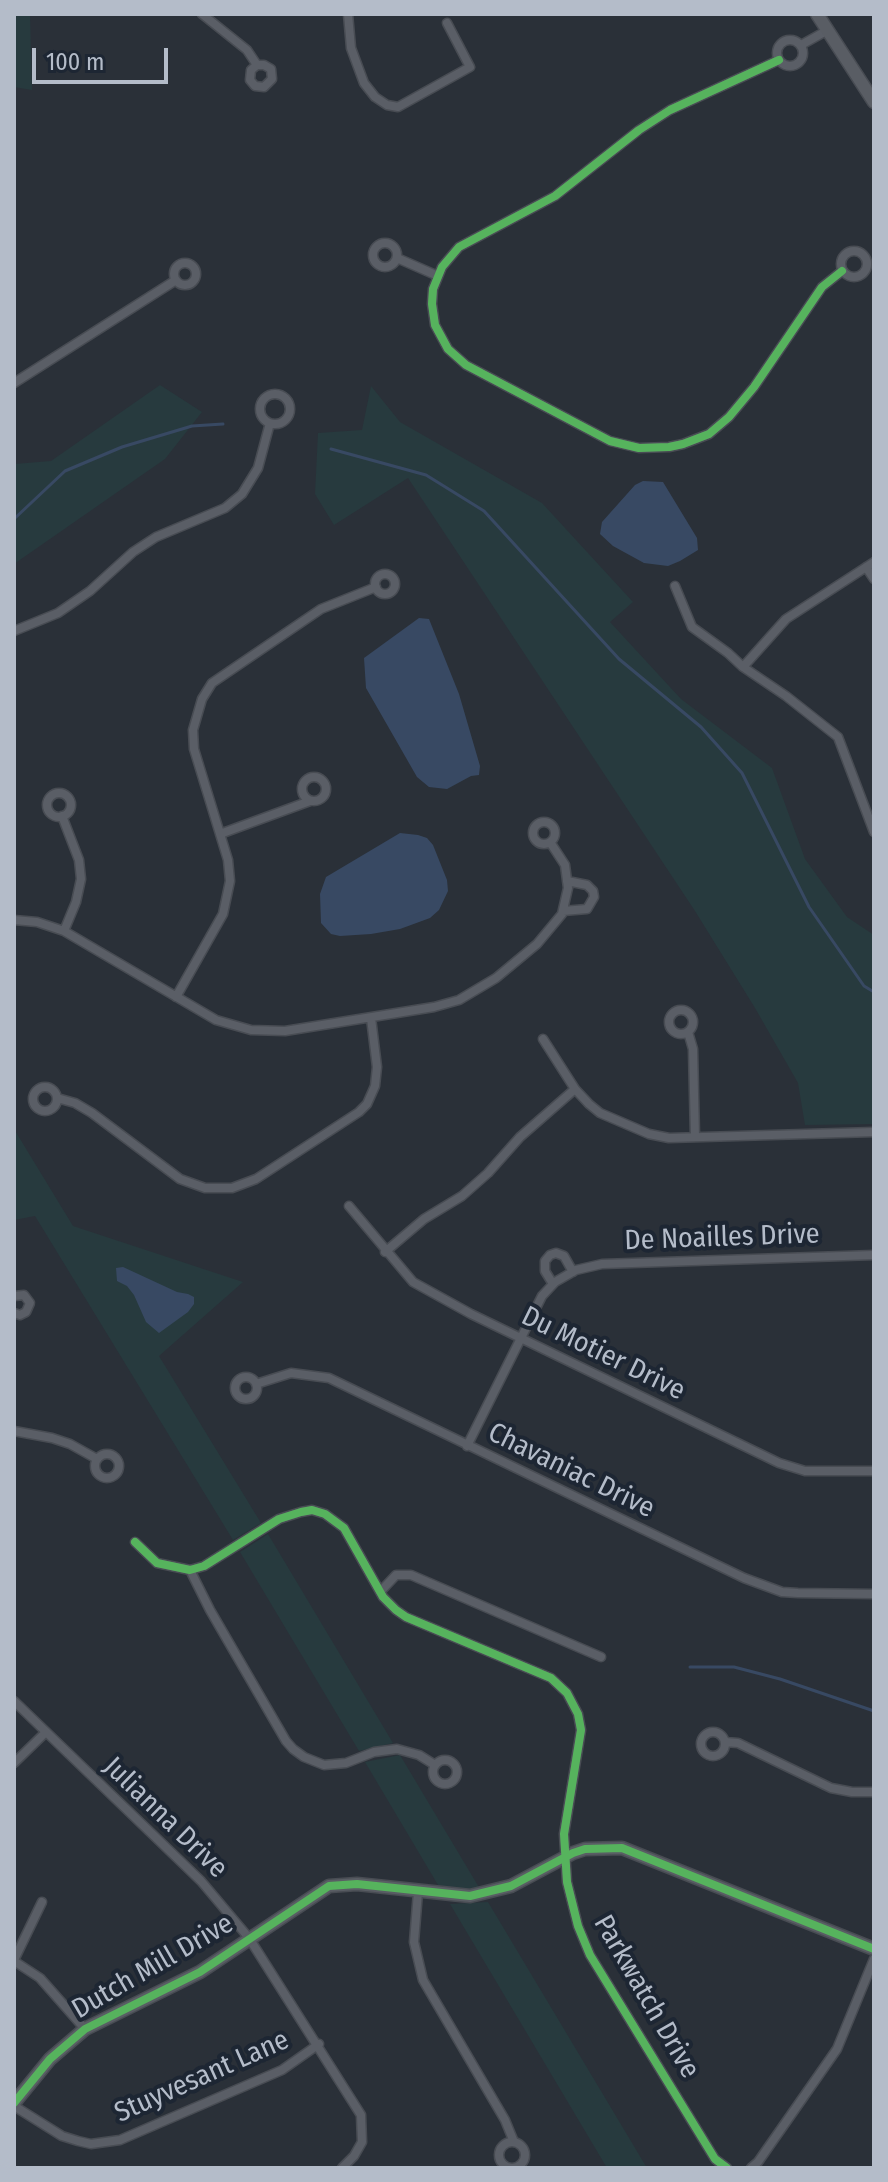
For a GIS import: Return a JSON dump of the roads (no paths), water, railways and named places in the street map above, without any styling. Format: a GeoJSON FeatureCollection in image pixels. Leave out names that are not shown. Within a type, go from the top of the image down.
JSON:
{"type":"FeatureCollection","features":[{"type":"Feature","properties":{"kind":"street"},"geometry":{"type":"LineString","coordinates":[[202,14],[247,50],[257,65]]}},
{"type":"Feature","properties":{"kind":"street"},"geometry":{"type":"LineString","coordinates":[[348,14],[351,48],[364,83],[375,97],[387,105],[398,107],[470,67],[447,23]]}},
{"type":"Feature","properties":{"kind":"street"},"geometry":{"type":"LineString","coordinates":[[817,14],[874,102]]}},
{"type":"Feature","properties":{"kind":"street"},"geometry":{"type":"LineString","coordinates":[[801,45],[828,30]]}},
{"type":"Feature","properties":{"kind":"street"},"geometry":{"type":"LineString","coordinates":[[793,40],[801,45],[803,57],[797,64],[789,66],[779,60],[777,51],[781,43],[793,40]]}},
{"type":"Feature","properties":{"kind":"street"},"geometry":{"type":"LineString","coordinates":[[779,60],[670,110],[639,130],[555,196],[459,247],[438,276],[432,304],[435,325],[457,358],[610,441],[626,446],[654,448],[695,440],[709,434],[729,417],[754,387],[822,287],[842,271]]}},
{"type":"Feature","properties":{"kind":"street"},"geometry":{"type":"LineString","coordinates":[[397,258],[438,276]]}},
{"type":"Feature","properties":{"kind":"street"},"geometry":{"type":"LineString","coordinates":[[14,383],[176,280]]}},
{"type":"Feature","properties":{"kind":"street"},"geometry":{"type":"LineString","coordinates":[[14,631],[58,613],[156,537],[225,508],[234,501],[253,479],[270,423]]}},
{"type":"Feature","properties":{"kind":"street"},"geometry":{"type":"LineString","coordinates":[[743,667],[786,619],[870,565],[874,579]]}},
{"type":"Feature","properties":{"kind":"street"},"geometry":{"type":"LineString","coordinates":[[675,586],[692,627],[838,737],[874,832]]}},
{"type":"Feature","properties":{"kind":"street"},"geometry":{"type":"LineString","coordinates":[[176,997],[223,914],[230,881],[228,860],[194,749],[193,730],[202,699],[212,683],[321,609],[376,587]]}},
{"type":"Feature","properties":{"kind":"street"},"geometry":{"type":"LineString","coordinates":[[220,834],[310,801]]}},
{"type":"Feature","properties":{"kind":"street"},"geometry":{"type":"LineString","coordinates":[[62,816],[79,860],[81,879],[64,931]]}},
{"type":"Feature","properties":{"kind":"street"},"geometry":{"type":"LineString","coordinates":[[14,920],[37,922],[64,931],[216,1020],[263,1031],[285,1031],[434,1007],[479,990],[537,944],[563,911],[568,888],[565,865],[550,842]]}},
{"type":"Feature","properties":{"kind":"street"},"geometry":{"type":"LineString","coordinates":[[563,911],[587,909],[594,897],[587,885],[567,881]]}},
{"type":"Feature","properties":{"kind":"street"},"geometry":{"type":"LineString","coordinates":[[57,1098],[75,1103],[92,1113],[180,1179],[205,1188],[232,1188],[256,1179],[367,1104],[375,1086],[377,1067],[371,1018]]}},
{"type":"Feature","properties":{"kind":"street"},"geometry":{"type":"LineString","coordinates":[[688,1032],[693,1049],[695,1137]]}},
{"type":"Feature","properties":{"kind":"street"},"geometry":{"type":"LineString","coordinates":[[543,1039],[575,1089],[600,1113],[632,1128],[669,1138],[874,1132]]}},
{"type":"Feature","properties":{"kind":"street"},"geometry":{"type":"LineString","coordinates":[[385,1252],[424,1219],[462,1196],[488,1173],[520,1137],[575,1089]]}},
{"type":"Feature","properties":{"kind":"street","name":"Du Motier Drive"},"geometry":{"type":"LineString","coordinates":[[349,1206],[413,1282],[519,1338],[779,1463],[805,1471],[874,1471]]}},
{"type":"Feature","properties":{"kind":"street","name":"De Noailles Drive"},"geometry":{"type":"LineString","coordinates":[[553,1284],[545,1271],[545,1261],[550,1255],[556,1253],[564,1256],[573,1272]]}},
{"type":"Feature","properties":{"kind":"street","name":"De Noailles Drive"},"geometry":{"type":"LineString","coordinates":[[467,1446],[542,1296],[553,1284],[573,1272],[602,1264],[874,1255]]}},
{"type":"Feature","properties":{"kind":"street"},"geometry":{"type":"LineString","coordinates":[[14,1296],[26,1297],[30,1306],[23,1314],[14,1313]]}},
{"type":"Feature","properties":{"kind":"street","name":"Chavaniac Drive"},"geometry":{"type":"LineString","coordinates":[[256,1384],[291,1373],[329,1378],[764,1586],[798,1593],[874,1594]]}},
{"type":"Feature","properties":{"kind":"street"},"geometry":{"type":"LineString","coordinates":[[14,1431],[52,1438],[97,1459]]}},
{"type":"Feature","properties":{"kind":"street","name":"Parkwatch Drive"},"geometry":{"type":"LineString","coordinates":[[190,1570],[204,1566],[279,1519],[312,1510],[336,1520],[344,1528],[380,1592],[406,1617],[551,1678],[567,1693],[578,1714],[581,1742],[565,1824],[565,1857],[571,1903],[590,1955],[715,2159],[727,2168]]}},
{"type":"Feature","properties":{"kind":"street"},"geometry":{"type":"LineString","coordinates":[[135,1542],[157,1563],[190,1570],[210,1610],[293,1749],[324,1765],[397,1749],[419,1755],[435,1765]]}},
{"type":"Feature","properties":{"kind":"street"},"geometry":{"type":"LineString","coordinates":[[380,1592],[396,1575],[411,1575],[601,1657]]}},
{"type":"Feature","properties":{"kind":"street","name":"Julianna Drive"},"geometry":{"type":"LineString","coordinates":[[14,1701],[191,1870],[249,1938],[319,2044],[361,2115],[362,2142],[342,2168]]}},
{"type":"Feature","properties":{"kind":"street"},"geometry":{"type":"LineString","coordinates":[[14,1763],[46,1732]]}},
{"type":"Feature","properties":{"kind":"street"},"geometry":{"type":"LineString","coordinates":[[725,1742],[738,1743],[831,1788],[874,1792]]}},
{"type":"Feature","properties":{"kind":"street","name":"Dutch Mill Drive"},"geometry":{"type":"LineString","coordinates":[[14,2104],[50,2059],[85,2029],[200,1972],[329,1886],[357,1884],[470,1896],[511,1886],[585,1849],[622,1848],[874,1949]]}},
{"type":"Feature","properties":{"kind":"street"},"geometry":{"type":"LineString","coordinates":[[418,1892],[414,1942],[423,1980],[505,2120],[514,2142]]}},
{"type":"Feature","properties":{"kind":"street"},"geometry":{"type":"LineString","coordinates":[[42,1902],[14,1960],[40,1978],[85,2029]]}},
{"type":"Feature","properties":{"kind":"street"},"geometry":{"type":"LineString","coordinates":[[751,2168],[837,2049],[874,1959]]}},
{"type":"Feature","properties":{"kind":"street","name":"Stuyvesant Lane"},"geometry":{"type":"LineString","coordinates":[[14,2104],[62,2136],[91,2144],[120,2140],[282,2070],[319,2044]]}},
{"type":"Feature","properties":{"kind":"water"},"geometry":{"type":"Polygon","coordinates":[[[643,481],[663,482],[697,538],[698,550],[668,566],[644,563],[613,546],[600,534],[602,522],[635,485],[643,481]]]}},
{"type":"Feature","properties":{"kind":"water"},"geometry":{"type":"Polygon","coordinates":[[[419,618],[429,619],[459,694],[480,766],[479,775],[447,789],[429,787],[417,777],[366,688],[364,658],[419,618]]]}},
{"type":"Feature","properties":{"kind":"water"},"geometry":{"type":"Polygon","coordinates":[[[400,833],[427,838],[433,845],[447,880],[448,891],[439,910],[430,918],[400,929],[371,934],[331,934],[321,923],[320,894],[326,877],[400,833]]]}},
{"type":"Feature","properties":{"kind":"water"},"geometry":{"type":"Polygon","coordinates":[[[123,1267],[194,1297],[194,1304],[159,1333],[146,1322],[127,1286],[117,1281],[116,1268],[123,1267]]]}},
{"type":"Feature","properties":{"kind":"waterway"},"geometry":{"type":"LineString","coordinates":[[14,519],[65,471],[122,447],[192,426],[223,424]]}},
{"type":"Feature","properties":{"kind":"waterway"},"geometry":{"type":"LineString","coordinates":[[331,449],[426,475],[484,511],[619,659],[701,727],[742,773],[809,907],[864,986],[874,992]]}},
{"type":"Feature","properties":{"kind":"waterway"},"geometry":{"type":"LineString","coordinates":[[690,1667],[734,1667],[874,1711]]}}]}
